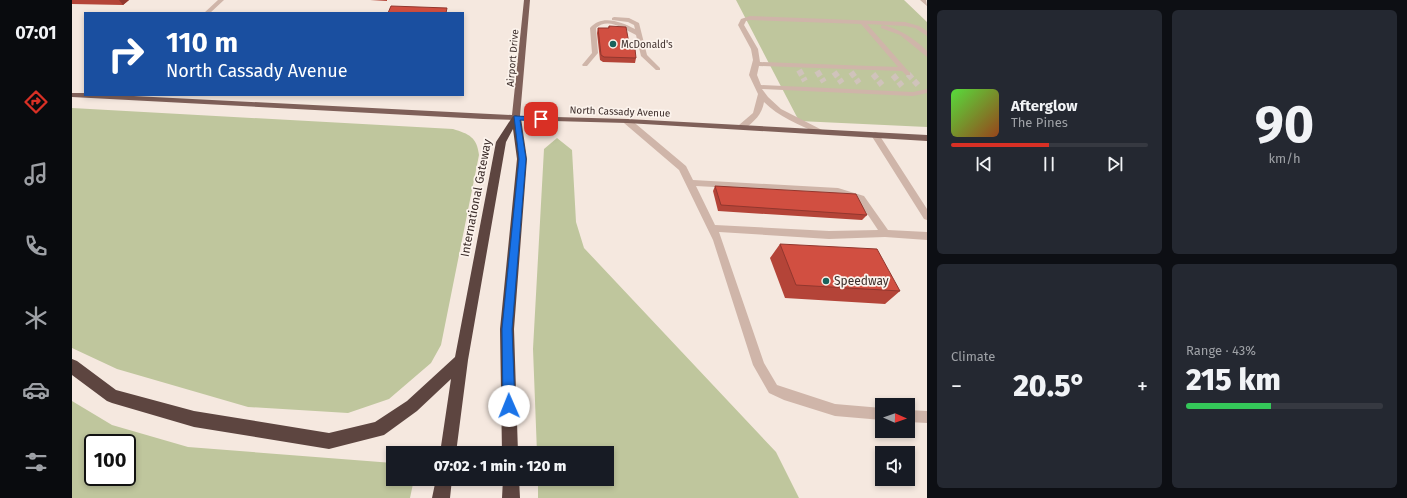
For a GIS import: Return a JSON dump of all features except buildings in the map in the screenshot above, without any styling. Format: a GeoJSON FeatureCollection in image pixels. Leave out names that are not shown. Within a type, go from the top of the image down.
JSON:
{"type":"FeatureCollection","features":[{"type":"Feature","properties":{"kind":"highway","name":"International Gateway"},"geometry":{"type":"LineString","coordinates":[[449,446],[462,360],[501,142],[516,118]]}},
{"type":"Feature","properties":{"kind":"highway"},"geometry":{"type":"LineString","coordinates":[[510,446],[507,329],[522,159],[516,118]]}},
{"type":"Feature","properties":{"kind":"highway"},"geometry":{"type":"LineString","coordinates":[[72,366],[112,396],[194,419],[329,441],[378,429],[412,406],[462,360]]}},
{"type":"Feature","properties":{"kind":"highway"},"geometry":{"type":"LineString","coordinates":[[441,498],[443,486]]}},
{"type":"Feature","properties":{"kind":"highway"},"geometry":{"type":"LineString","coordinates":[[510,486],[511,498]]}},
{"type":"Feature","properties":{"kind":"main road","name":"Airport Drive"},"geometry":{"type":"LineString","coordinates":[[516,118],[527,0]]}},
{"type":"Feature","properties":{"kind":"main road","name":"North Cassady Avenue"},"geometry":{"type":"LineString","coordinates":[[72,95],[84,95]]}},
{"type":"Feature","properties":{"kind":"main road","name":"North Cassady Avenue"},"geometry":{"type":"LineString","coordinates":[[118,96],[516,118],[627,121],[820,131],[927,138]]}},
{"type":"Feature","properties":{"kind":"street"},"geometry":{"type":"LineString","coordinates":[[208,12],[221,0]]}},
{"type":"Feature","properties":{"kind":"street"},"geometry":{"type":"LineString","coordinates":[[923,0],[927,4]]}},
{"type":"Feature","properties":{"kind":"street"},"geometry":{"type":"LineString","coordinates":[[820,131],[788,116],[773,106],[760,90],[753,75],[758,64],[758,54],[742,25],[743,20],[750,18],[862,22],[905,24],[917,27],[927,27]]}},
{"type":"Feature","properties":{"kind":"street"},"geometry":{"type":"LineString","coordinates":[[585,64],[595,53],[593,28],[595,24],[605,22],[619,24],[640,34],[644,56],[658,69]]}},
{"type":"Feature","properties":{"kind":"street"},"geometry":{"type":"LineString","coordinates":[[862,22],[901,32],[910,37],[927,55]]}},
{"type":"Feature","properties":{"kind":"street"},"geometry":{"type":"LineString","coordinates":[[758,64],[797,68],[871,71],[888,68],[906,72],[862,22]]}},
{"type":"Feature","properties":{"kind":"street"},"geometry":{"type":"LineString","coordinates":[[917,27],[927,34]]}},
{"type":"Feature","properties":{"kind":"street"},"geometry":{"type":"LineString","coordinates":[[888,68],[893,75]]}},
{"type":"Feature","properties":{"kind":"street"},"geometry":{"type":"LineString","coordinates":[[806,81],[810,90]]}},
{"type":"Feature","properties":{"kind":"street"},"geometry":{"type":"LineString","coordinates":[[824,82],[829,90]]}},
{"type":"Feature","properties":{"kind":"street"},"geometry":{"type":"LineString","coordinates":[[842,83],[848,91]]}},
{"type":"Feature","properties":{"kind":"street"},"geometry":{"type":"LineString","coordinates":[[859,83],[865,92]]}},
{"type":"Feature","properties":{"kind":"street"},"geometry":{"type":"LineString","coordinates":[[882,85],[888,93]]}},
{"type":"Feature","properties":{"kind":"street"},"geometry":{"type":"LineString","coordinates":[[902,86],[909,94]]}},
{"type":"Feature","properties":{"kind":"street"},"geometry":{"type":"LineString","coordinates":[[918,86],[925,91]]}},
{"type":"Feature","properties":{"kind":"street"},"geometry":{"type":"LineString","coordinates":[[760,90],[829,90],[909,94],[925,91]]}},
{"type":"Feature","properties":{"kind":"street"},"geometry":{"type":"LineString","coordinates":[[742,127],[757,114],[760,105],[760,90]]}},
{"type":"Feature","properties":{"kind":"street"},"geometry":{"type":"LineString","coordinates":[[627,121],[683,168],[718,240],[759,365],[773,389],[784,394],[835,410],[875,413]]}},
{"type":"Feature","properties":{"kind":"street"},"geometry":{"type":"LineString","coordinates":[[875,134],[927,217]]}},
{"type":"Feature","properties":{"kind":"street"},"geometry":{"type":"LineString","coordinates":[[691,183],[838,191],[861,198],[885,233]]}},
{"type":"Feature","properties":{"kind":"street"},"geometry":{"type":"LineString","coordinates":[[712,228],[829,235],[885,233],[927,236]]}},
{"type":"Feature","properties":{"kind":"street"},"geometry":{"type":"LineString","coordinates":[[915,416],[927,417]]}},
{"type":"Feature","properties":{"kind":"green space"},"geometry":{"type":"Polygon","coordinates":[[[736,0],[904,0],[927,22],[927,127],[799,121],[736,0]]]}},
{"type":"Feature","properties":{"kind":"green space"},"geometry":{"type":"Polygon","coordinates":[[[72,108],[453,129],[471,137],[476,144],[479,155],[441,345],[431,363],[389,399],[348,413],[248,407],[117,369],[72,348],[72,108]]]}},
{"type":"Feature","properties":{"kind":"green space"},"geometry":{"type":"Polygon","coordinates":[[[557,138],[572,150],[576,222],[584,248],[776,452],[799,498],[538,498],[538,486],[614,486],[614,446],[537,446],[533,349],[544,149],[557,138]]]}},
{"type":"Feature","properties":{"kind":"green space"},"geometry":{"type":"Polygon","coordinates":[[[72,401],[112,425],[188,447],[386,462],[386,486],[413,486],[410,498],[72,498],[72,401]]]}},
{"type":"Feature","properties":{"kind":"tunnel"},"geometry":{"type":"LineString","coordinates":[[799,70],[805,81]]}},
{"type":"Feature","properties":{"kind":"tunnel"},"geometry":{"type":"LineString","coordinates":[[817,71],[824,82]]}},
{"type":"Feature","properties":{"kind":"tunnel"},"geometry":{"type":"LineString","coordinates":[[834,72],[842,83]]}},
{"type":"Feature","properties":{"kind":"tunnel"},"geometry":{"type":"LineString","coordinates":[[851,72],[859,83]]}},
{"type":"Feature","properties":{"kind":"tunnel"},"geometry":{"type":"LineString","coordinates":[[873,74],[882,85]]}},
{"type":"Feature","properties":{"kind":"tunnel"},"geometry":{"type":"LineString","coordinates":[[908,74],[918,85]]}},
{"type":"Feature","properties":{"kind":"tunnel"},"geometry":{"type":"LineString","coordinates":[[893,75],[902,86]]}},
{"type":"Feature","properties":{"kind":"place","name":"McDonald's"},"geometry":{"type":"Point","coordinates":[613,44]}},
{"type":"Feature","properties":{"kind":"place","name":"Speedway"},"geometry":{"type":"Point","coordinates":[826,281]}},
{"type":"Feature","properties":{"kind":"route"},"geometry":{"type":"LineString","coordinates":[[509,406],[507,329],[522,159],[516,118],[541,119]]}}]}
